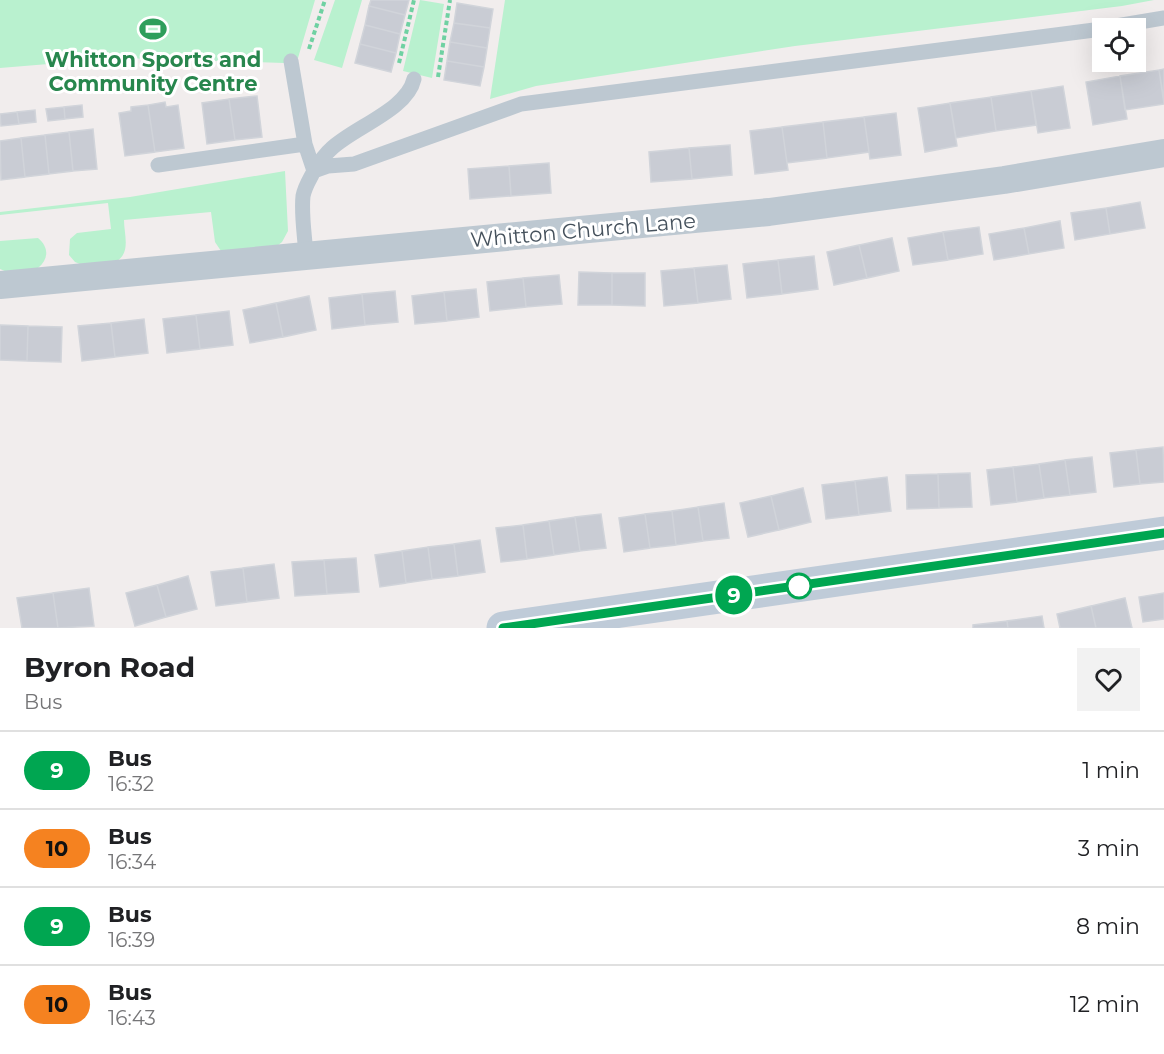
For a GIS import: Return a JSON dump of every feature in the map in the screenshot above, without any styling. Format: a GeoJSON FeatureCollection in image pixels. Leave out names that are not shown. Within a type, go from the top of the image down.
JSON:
{"type":"FeatureCollection","features":[{"type":"Feature","properties":{"kind":"street","name":"Whitton Church Lane"},"geometry":{"type":"LineString","coordinates":[[0,285],[769,212],[981,183],[1164,153]]}},
{"type":"Feature","properties":{"kind":"street"},"geometry":{"type":"LineString","coordinates":[[503,628],[1164,532]]}},
{"type":"Feature","properties":{"kind":"lane"},"geometry":{"type":"LineString","coordinates":[[1146,21],[1164,18]]}},
{"type":"Feature","properties":{"kind":"lane"},"geometry":{"type":"LineString","coordinates":[[314,171],[328,166],[354,164],[521,104],[1092,30]]}},
{"type":"Feature","properties":{"kind":"lane"},"geometry":{"type":"LineString","coordinates":[[291,61],[305,144],[314,171]]}},
{"type":"Feature","properties":{"kind":"lane"},"geometry":{"type":"LineString","coordinates":[[306,256],[303,195],[314,171],[332,148],[401,101],[413,86],[414,79]]}},
{"type":"Feature","properties":{"kind":"lane"},"geometry":{"type":"LineString","coordinates":[[158,165],[305,144]]}},
{"type":"Feature","properties":{"kind":"path"},"geometry":{"type":"LineString","coordinates":[[414,0],[396,75],[436,84],[450,0]]}},
{"type":"Feature","properties":{"kind":"green space","name":"Whitton Sports and Community Centre"},"geometry":{"type":"Polygon","coordinates":[[[0,0],[315,0],[298,58],[284,63],[121,58],[0,68],[0,0]]]}},
{"type":"Feature","properties":{"kind":"green space"},"geometry":{"type":"Polygon","coordinates":[[[335,0],[362,0],[342,68],[314,60],[335,0]]]}},
{"type":"Feature","properties":{"kind":"green space"},"geometry":{"type":"Polygon","coordinates":[[[420,0],[444,4],[432,78],[403,71],[420,0]]]}},
{"type":"Feature","properties":{"kind":"green space"},"geometry":{"type":"Polygon","coordinates":[[[505,0],[1154,0],[1122,6],[795,46],[536,86],[490,99],[505,0]]]}},
{"type":"Feature","properties":{"kind":"green space"},"geometry":{"type":"Polygon","coordinates":[[[285,171],[288,231],[277,246],[221,251],[215,242],[211,212],[124,220],[125,248],[117,261],[80,264],[69,255],[70,239],[77,233],[111,229],[108,203],[0,215],[0,212],[130,197],[285,171]]]}},
{"type":"Feature","properties":{"kind":"green space"},"geometry":{"type":"Polygon","coordinates":[[[38,238],[46,249],[46,257],[38,268],[7,272],[0,269],[0,241],[38,238]]]}},
{"type":"Feature","properties":{"kind":"building"},"geometry":{"type":"Polygon","coordinates":[[[371,0],[409,0],[405,15],[369,6],[371,0]]]}},
{"type":"Feature","properties":{"kind":"building"},"geometry":{"type":"Polygon","coordinates":[[[457,3],[493,9],[490,28],[454,23],[457,3]]]}},
{"type":"Feature","properties":{"kind":"building"},"geometry":{"type":"Polygon","coordinates":[[[369,6],[405,15],[400,34],[365,25],[369,6]]]}},
{"type":"Feature","properties":{"kind":"building"},"geometry":{"type":"Polygon","coordinates":[[[454,23],[490,28],[487,48],[450,42],[454,23]]]}},
{"type":"Feature","properties":{"kind":"building"},"geometry":{"type":"Polygon","coordinates":[[[365,25],[400,34],[396,53],[360,44],[365,25]]]}},
{"type":"Feature","properties":{"kind":"building"},"geometry":{"type":"Polygon","coordinates":[[[450,42],[487,48],[484,67],[447,61],[450,42]]]}},
{"type":"Feature","properties":{"kind":"building"},"geometry":{"type":"Polygon","coordinates":[[[360,44],[396,53],[391,72],[355,63],[360,44]]]}},
{"type":"Feature","properties":{"kind":"building"},"geometry":{"type":"Polygon","coordinates":[[[447,61],[484,67],[480,86],[444,80],[447,61]]]}},
{"type":"Feature","properties":{"kind":"building"},"geometry":{"type":"Polygon","coordinates":[[[1164,69],[1164,101],[1159,70],[1164,69]]]}},
{"type":"Feature","properties":{"kind":"building"},"geometry":{"type":"Polygon","coordinates":[[[1159,70],[1164,104],[1125,110],[1120,76],[1159,70]]]}},
{"type":"Feature","properties":{"kind":"building"},"geometry":{"type":"Polygon","coordinates":[[[1120,76],[1127,119],[1093,125],[1086,82],[1120,76]]]}},
{"type":"Feature","properties":{"kind":"building"},"geometry":{"type":"Polygon","coordinates":[[[1063,86],[1070,128],[1038,133],[1031,91],[1063,86]]]}},
{"type":"Feature","properties":{"kind":"building"},"geometry":{"type":"Polygon","coordinates":[[[1031,91],[1036,125],[996,131],[991,97],[1031,91]]]}},
{"type":"Feature","properties":{"kind":"building"},"geometry":{"type":"Polygon","coordinates":[[[257,96],[262,137],[235,140],[229,99],[257,96]]]}},
{"type":"Feature","properties":{"kind":"building"},"geometry":{"type":"Polygon","coordinates":[[[991,97],[996,131],[956,138],[950,103],[991,97]]]}},
{"type":"Feature","properties":{"kind":"building"},"geometry":{"type":"Polygon","coordinates":[[[229,99],[235,140],[207,144],[202,103],[229,99]]]}},
{"type":"Feature","properties":{"kind":"building"},"geometry":{"type":"Polygon","coordinates":[[[165,102],[166,107],[178,105],[184,148],[155,152],[148,105],[165,102]]]}},
{"type":"Feature","properties":{"kind":"building"},"geometry":{"type":"Polygon","coordinates":[[[950,103],[957,146],[925,152],[918,108],[950,103]]]}},
{"type":"Feature","properties":{"kind":"building"},"geometry":{"type":"Polygon","coordinates":[[[82,105],[83,117],[65,119],[64,107],[82,105]]]}},
{"type":"Feature","properties":{"kind":"building"},"geometry":{"type":"Polygon","coordinates":[[[148,105],[155,152],[125,156],[119,113],[131,111],[131,107],[148,105]]]}},
{"type":"Feature","properties":{"kind":"building"},"geometry":{"type":"Polygon","coordinates":[[[64,107],[65,119],[48,121],[46,109],[64,107]]]}},
{"type":"Feature","properties":{"kind":"building"},"geometry":{"type":"Polygon","coordinates":[[[35,110],[36,122],[19,124],[17,112],[35,110]]]}},
{"type":"Feature","properties":{"kind":"building"},"geometry":{"type":"Polygon","coordinates":[[[17,112],[19,124],[1,126],[0,114],[17,112]]]}},
{"type":"Feature","properties":{"kind":"building"},"geometry":{"type":"Polygon","coordinates":[[[896,113],[901,155],[870,159],[864,117],[896,113]]]}},
{"type":"Feature","properties":{"kind":"building"},"geometry":{"type":"Polygon","coordinates":[[[864,117],[869,152],[827,158],[823,122],[864,117]]]}},
{"type":"Feature","properties":{"kind":"building"},"geometry":{"type":"Polygon","coordinates":[[[823,122],[827,158],[787,163],[782,127],[823,122]]]}},
{"type":"Feature","properties":{"kind":"building"},"geometry":{"type":"Polygon","coordinates":[[[782,127],[788,170],[755,174],[750,131],[782,127]]]}},
{"type":"Feature","properties":{"kind":"building"},"geometry":{"type":"Polygon","coordinates":[[[93,129],[97,169],[73,171],[69,132],[93,129]]]}},
{"type":"Feature","properties":{"kind":"building"},"geometry":{"type":"Polygon","coordinates":[[[69,132],[73,171],[49,174],[45,135],[69,132]]]}},
{"type":"Feature","properties":{"kind":"building"},"geometry":{"type":"Polygon","coordinates":[[[45,135],[49,174],[25,177],[21,138],[45,135]]]}},
{"type":"Feature","properties":{"kind":"building"},"geometry":{"type":"Polygon","coordinates":[[[21,138],[25,177],[1,180],[0,141],[21,138]]]}},
{"type":"Feature","properties":{"kind":"building"},"geometry":{"type":"Polygon","coordinates":[[[730,145],[732,175],[692,179],[689,148],[730,145]]]}},
{"type":"Feature","properties":{"kind":"building"},"geometry":{"type":"Polygon","coordinates":[[[689,148],[692,179],[651,182],[649,152],[689,148]]]}},
{"type":"Feature","properties":{"kind":"building"},"geometry":{"type":"Polygon","coordinates":[[[549,163],[551,193],[511,196],[509,166],[549,163]]]}},
{"type":"Feature","properties":{"kind":"building"},"geometry":{"type":"Polygon","coordinates":[[[509,166],[511,196],[470,199],[468,169],[509,166]]]}},
{"type":"Feature","properties":{"kind":"building"},"geometry":{"type":"Polygon","coordinates":[[[1140,202],[1145,228],[1110,234],[1106,208],[1140,202]]]}},
{"type":"Feature","properties":{"kind":"building"},"geometry":{"type":"Polygon","coordinates":[[[1106,208],[1110,234],[1075,240],[1071,213],[1106,208]]]}},
{"type":"Feature","properties":{"kind":"building"},"geometry":{"type":"Polygon","coordinates":[[[1060,221],[1064,248],[1029,254],[1024,228],[1060,221]]]}},
{"type":"Feature","properties":{"kind":"building"},"geometry":{"type":"Polygon","coordinates":[[[979,227],[983,254],[948,260],[943,232],[979,227]]]}},
{"type":"Feature","properties":{"kind":"building"},"geometry":{"type":"Polygon","coordinates":[[[1024,228],[1029,254],[994,260],[989,234],[1024,228]]]}},
{"type":"Feature","properties":{"kind":"building"},"geometry":{"type":"Polygon","coordinates":[[[943,232],[948,260],[913,265],[908,238],[943,232]]]}},
{"type":"Feature","properties":{"kind":"building"},"geometry":{"type":"Polygon","coordinates":[[[892,238],[899,271],[867,278],[859,245],[892,238]]]}},
{"type":"Feature","properties":{"kind":"building"},"geometry":{"type":"Polygon","coordinates":[[[859,245],[867,278],[834,285],[827,252],[859,245]]]}},
{"type":"Feature","properties":{"kind":"building"},"geometry":{"type":"Polygon","coordinates":[[[814,256],[818,289],[782,294],[778,260],[814,256]]]}},
{"type":"Feature","properties":{"kind":"building"},"geometry":{"type":"Polygon","coordinates":[[[778,260],[782,294],[747,298],[743,264],[778,260]]]}},
{"type":"Feature","properties":{"kind":"building"},"geometry":{"type":"Polygon","coordinates":[[[727,265],[731,299],[698,303],[694,268],[727,265]]]}},
{"type":"Feature","properties":{"kind":"building"},"geometry":{"type":"Polygon","coordinates":[[[694,268],[698,303],[664,306],[661,271],[694,268]]]}},
{"type":"Feature","properties":{"kind":"building"},"geometry":{"type":"Polygon","coordinates":[[[579,272],[612,273],[612,305],[578,305],[579,272]]]}},
{"type":"Feature","properties":{"kind":"building"},"geometry":{"type":"Polygon","coordinates":[[[612,273],[645,273],[645,306],[612,305],[612,273]]]}},
{"type":"Feature","properties":{"kind":"building"},"geometry":{"type":"Polygon","coordinates":[[[559,275],[562,304],[526,307],[523,278],[559,275]]]}},
{"type":"Feature","properties":{"kind":"building"},"geometry":{"type":"Polygon","coordinates":[[[523,278],[526,307],[490,311],[487,282],[523,278]]]}},
{"type":"Feature","properties":{"kind":"building"},"geometry":{"type":"Polygon","coordinates":[[[476,289],[479,317],[447,321],[444,292],[476,289]]]}},
{"type":"Feature","properties":{"kind":"building"},"geometry":{"type":"Polygon","coordinates":[[[395,291],[398,322],[365,325],[362,294],[395,291]]]}},
{"type":"Feature","properties":{"kind":"building"},"geometry":{"type":"Polygon","coordinates":[[[444,292],[447,321],[415,324],[412,296],[444,292]]]}},
{"type":"Feature","properties":{"kind":"building"},"geometry":{"type":"Polygon","coordinates":[[[362,294],[365,325],[332,329],[329,298],[362,294]]]}},
{"type":"Feature","properties":{"kind":"building"},"geometry":{"type":"Polygon","coordinates":[[[309,296],[316,330],[283,337],[276,303],[309,296]]]}},
{"type":"Feature","properties":{"kind":"building"},"geometry":{"type":"Polygon","coordinates":[[[276,303],[283,337],[250,343],[243,310],[276,303]]]}},
{"type":"Feature","properties":{"kind":"building"},"geometry":{"type":"Polygon","coordinates":[[[229,311],[233,345],[200,349],[196,315],[229,311]]]}},
{"type":"Feature","properties":{"kind":"building"},"geometry":{"type":"Polygon","coordinates":[[[196,315],[200,349],[167,353],[163,319],[196,315]]]}},
{"type":"Feature","properties":{"kind":"building"},"geometry":{"type":"Polygon","coordinates":[[[144,319],[148,353],[115,357],[111,323],[144,319]]]}},
{"type":"Feature","properties":{"kind":"building"},"geometry":{"type":"Polygon","coordinates":[[[111,323],[115,357],[82,361],[78,326],[111,323]]]}},
{"type":"Feature","properties":{"kind":"building"},"geometry":{"type":"Polygon","coordinates":[[[0,325],[28,326],[27,361],[0,360],[0,325]]]}},
{"type":"Feature","properties":{"kind":"building"},"geometry":{"type":"Polygon","coordinates":[[[28,326],[62,327],[61,362],[27,361],[28,326]]]}},
{"type":"Feature","properties":{"kind":"building"},"geometry":{"type":"Polygon","coordinates":[[[1163,447],[1164,482],[1140,484],[1136,450],[1163,447]]]}},
{"type":"Feature","properties":{"kind":"building"},"geometry":{"type":"Polygon","coordinates":[[[1136,450],[1140,484],[1114,487],[1110,453],[1136,450]]]}},
{"type":"Feature","properties":{"kind":"building"},"geometry":{"type":"Polygon","coordinates":[[[1092,457],[1096,492],[1070,495],[1065,460],[1092,457]]]}},
{"type":"Feature","properties":{"kind":"building"},"geometry":{"type":"Polygon","coordinates":[[[1065,460],[1070,495],[1044,498],[1039,464],[1065,460]]]}},
{"type":"Feature","properties":{"kind":"building"},"geometry":{"type":"Polygon","coordinates":[[[1039,464],[1044,498],[1017,502],[1013,467],[1039,464]]]}},
{"type":"Feature","properties":{"kind":"building"},"geometry":{"type":"Polygon","coordinates":[[[1013,467],[1017,502],[991,505],[987,470],[1013,467]]]}},
{"type":"Feature","properties":{"kind":"building"},"geometry":{"type":"Polygon","coordinates":[[[970,473],[972,507],[939,508],[938,474],[970,473]]]}},
{"type":"Feature","properties":{"kind":"building"},"geometry":{"type":"Polygon","coordinates":[[[938,474],[939,508],[907,509],[906,475],[938,474]]]}},
{"type":"Feature","properties":{"kind":"building"},"geometry":{"type":"Polygon","coordinates":[[[887,477],[891,511],[859,515],[855,481],[887,477]]]}},
{"type":"Feature","properties":{"kind":"building"},"geometry":{"type":"Polygon","coordinates":[[[855,481],[859,515],[826,519],[822,485],[855,481]]]}},
{"type":"Feature","properties":{"kind":"building"},"geometry":{"type":"Polygon","coordinates":[[[803,488],[811,522],[779,530],[771,496],[803,488]]]}},
{"type":"Feature","properties":{"kind":"building"},"geometry":{"type":"Polygon","coordinates":[[[771,496],[779,530],[748,537],[740,503],[771,496]]]}},
{"type":"Feature","properties":{"kind":"building"},"geometry":{"type":"Polygon","coordinates":[[[724,503],[729,538],[703,541],[698,507],[724,503]]]}},
{"type":"Feature","properties":{"kind":"building"},"geometry":{"type":"Polygon","coordinates":[[[698,507],[703,541],[676,545],[672,511],[698,507]]]}},
{"type":"Feature","properties":{"kind":"building"},"geometry":{"type":"Polygon","coordinates":[[[672,511],[676,545],[650,548],[645,514],[672,511]]]}},
{"type":"Feature","properties":{"kind":"building"},"geometry":{"type":"Polygon","coordinates":[[[601,514],[606,548],[580,551],[575,517],[601,514]]]}},
{"type":"Feature","properties":{"kind":"building"},"geometry":{"type":"Polygon","coordinates":[[[645,514],[650,548],[624,552],[619,518],[645,514]]]}},
{"type":"Feature","properties":{"kind":"building"},"geometry":{"type":"Polygon","coordinates":[[[575,517],[580,551],[554,555],[549,521],[575,517]]]}},
{"type":"Feature","properties":{"kind":"building"},"geometry":{"type":"Polygon","coordinates":[[[549,521],[554,555],[527,559],[523,525],[549,521]]]}},
{"type":"Feature","properties":{"kind":"building"},"geometry":{"type":"Polygon","coordinates":[[[523,525],[527,559],[501,562],[496,528],[523,525]]]}},
{"type":"Feature","properties":{"kind":"building"},"geometry":{"type":"Polygon","coordinates":[[[480,540],[485,572],[458,576],[454,544],[480,540]]]}},
{"type":"Feature","properties":{"kind":"building"},"geometry":{"type":"Polygon","coordinates":[[[454,544],[458,576],[432,579],[428,547],[454,544]]]}},
{"type":"Feature","properties":{"kind":"building"},"geometry":{"type":"Polygon","coordinates":[[[428,547],[432,579],[406,583],[402,551],[428,547]]]}},
{"type":"Feature","properties":{"kind":"building"},"geometry":{"type":"Polygon","coordinates":[[[402,551],[406,583],[380,587],[375,555],[402,551]]]}},
{"type":"Feature","properties":{"kind":"building"},"geometry":{"type":"Polygon","coordinates":[[[356,558],[359,592],[327,594],[324,560],[356,558]]]}},
{"type":"Feature","properties":{"kind":"building"},"geometry":{"type":"Polygon","coordinates":[[[324,560],[327,594],[295,596],[292,562],[324,560]]]}},
{"type":"Feature","properties":{"kind":"building"},"geometry":{"type":"Polygon","coordinates":[[[274,564],[279,598],[247,602],[243,568],[274,564]]]}},
{"type":"Feature","properties":{"kind":"building"},"geometry":{"type":"Polygon","coordinates":[[[243,568],[247,602],[216,606],[211,572],[243,568]]]}},
{"type":"Feature","properties":{"kind":"building"},"geometry":{"type":"Polygon","coordinates":[[[188,576],[197,609],[166,617],[157,585],[188,576]]]}},
{"type":"Feature","properties":{"kind":"building"},"geometry":{"type":"Polygon","coordinates":[[[157,585],[166,617],[135,626],[126,593],[157,585]]]}},
{"type":"Feature","properties":{"kind":"building"},"geometry":{"type":"Polygon","coordinates":[[[89,588],[94,626],[58,628],[53,593],[89,588]]]}},
{"type":"Feature","properties":{"kind":"building"},"geometry":{"type":"Polygon","coordinates":[[[53,593],[58,628],[22,628],[17,598],[53,593]]]}},
{"type":"Feature","properties":{"kind":"building"},"geometry":{"type":"Polygon","coordinates":[[[1164,593],[1164,619],[1143,622],[1139,597],[1164,593]]]}},
{"type":"Feature","properties":{"kind":"building"},"geometry":{"type":"Polygon","coordinates":[[[1125,598],[1132,628],[1096,628],[1091,606],[1125,598]]]}},
{"type":"Feature","properties":{"kind":"building"},"geometry":{"type":"Polygon","coordinates":[[[1091,606],[1096,628],[1060,628],[1057,614],[1091,606]]]}},
{"type":"Feature","properties":{"kind":"building"},"geometry":{"type":"Polygon","coordinates":[[[1042,616],[1044,628],[1008,628],[1007,621],[1042,616]]]}},
{"type":"Feature","properties":{"kind":"building"},"geometry":{"type":"Polygon","coordinates":[[[1007,621],[1008,628],[973,628],[973,625],[1007,621]]]}},
{"type":"Feature","properties":{"kind":"bus line","name":"9"},"geometry":{"type":"LineString","coordinates":[[503,628],[1164,533]]}},
{"type":"Feature","properties":{"kind":"place","name":"Whitton Sports and Community Centre"},"geometry":{"type":"Point","coordinates":[153,29]}}]}
